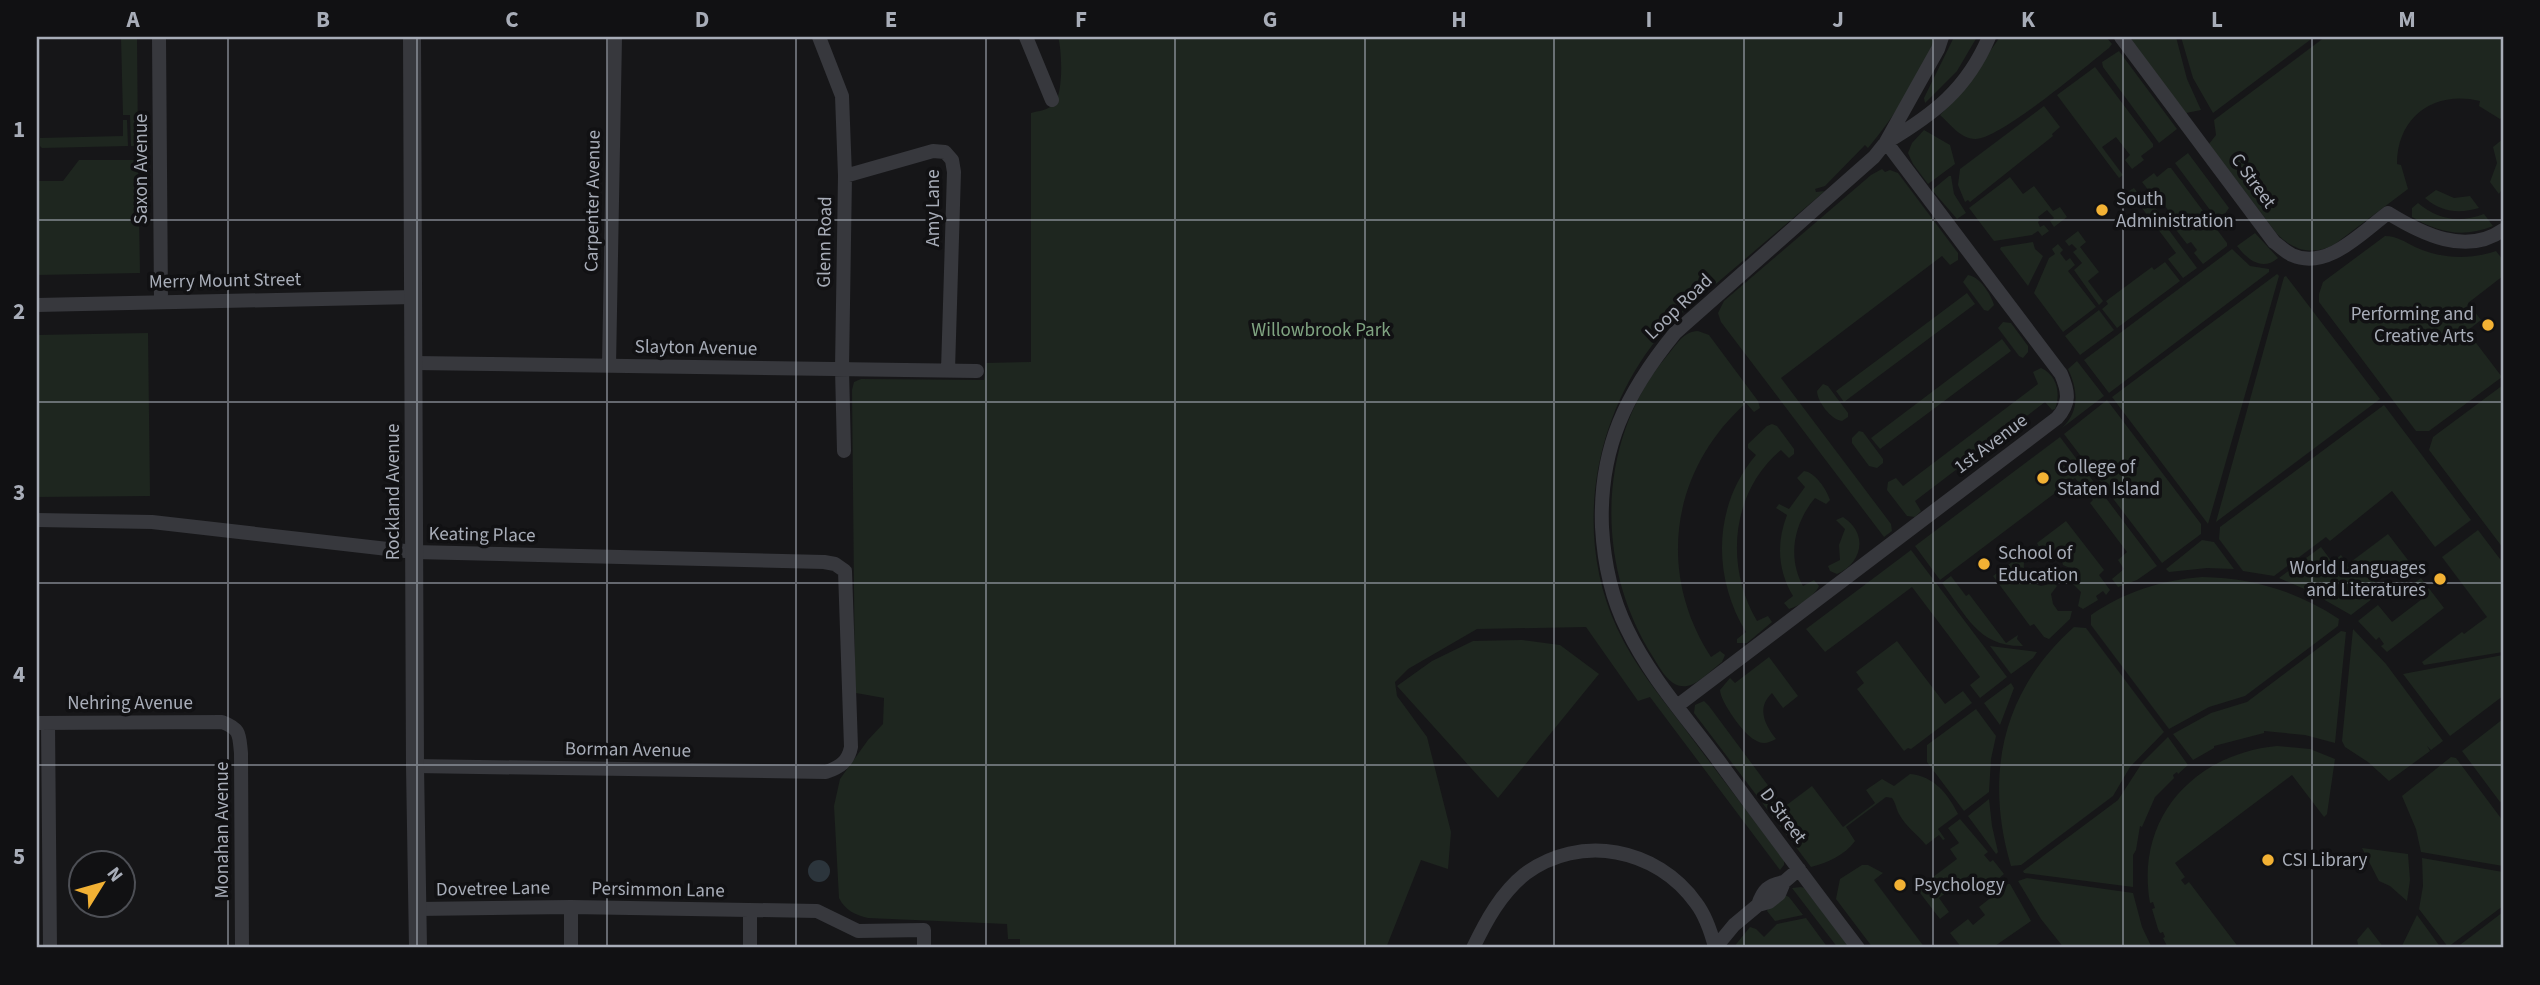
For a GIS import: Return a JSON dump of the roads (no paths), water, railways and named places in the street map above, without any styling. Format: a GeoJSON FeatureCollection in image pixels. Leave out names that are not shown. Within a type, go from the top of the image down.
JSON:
{"type":"FeatureCollection","features":[{"type":"Feature","properties":{"kind":"street","name":"Saxon Avenue"},"geometry":{"type":"LineString","coordinates":[[159,37],[161,302]]}},
{"type":"Feature","properties":{"kind":"street","name":"Rockland Avenue"},"geometry":{"type":"LineString","coordinates":[[412,37],[418,948]]}},
{"type":"Feature","properties":{"kind":"street","name":"Carpenter Avenue"},"geometry":{"type":"LineString","coordinates":[[609,366],[615,37]]}},
{"type":"Feature","properties":{"kind":"street","name":"Glenn Road"},"geometry":{"type":"LineString","coordinates":[[819,37],[842,96],[845,176],[842,369],[844,451]]}},
{"type":"Feature","properties":{"kind":"street"},"geometry":{"type":"LineString","coordinates":[[1026,37],[1052,100]]}},
{"type":"Feature","properties":{"kind":"street","name":"Loop Road"},"geometry":{"type":"LineString","coordinates":[[1677,705],[1640,654],[1626,628],[1606,569],[1602,496],[1615,430],[1639,381],[1675,333],[1874,157],[1886,142],[1938,49],[1942,37]]}},
{"type":"Feature","properties":{"kind":"street","name":"Loop Road"},"geometry":{"type":"LineString","coordinates":[[1886,142],[1924,120],[1952,96],[1969,75],[1989,37]]}},
{"type":"Feature","properties":{"kind":"street","name":"C Street"},"geometry":{"type":"LineString","coordinates":[[2121,37],[2274,242],[2290,255],[2303,259],[2329,256],[2388,214],[2417,231],[2441,240],[2466,242],[2503,230]]}},
{"type":"Feature","properties":{"kind":"street","name":"1st Avenue"},"geometry":{"type":"LineString","coordinates":[[1677,705],[2057,418],[2067,402],[2068,392],[2061,374],[1886,142]]}},
{"type":"Feature","properties":{"kind":"street","name":"Amy Lane"},"geometry":{"type":"LineString","coordinates":[[845,176],[933,150],[945,152],[952,160],[954,172],[948,370]]}},
{"type":"Feature","properties":{"kind":"street","name":"Merry Mount Street"},"geometry":{"type":"LineString","coordinates":[[37,305],[414,297]]}},
{"type":"Feature","properties":{"kind":"street","name":"Slayton Avenue"},"geometry":{"type":"LineString","coordinates":[[414,363],[977,371]]}},
{"type":"Feature","properties":{"kind":"street","name":"Keating Place"},"geometry":{"type":"LineString","coordinates":[[37,520],[152,522],[414,552],[835,564],[846,573],[851,747],[848,757],[840,767]]}},
{"type":"Feature","properties":{"kind":"street","name":"D Street"},"geometry":{"type":"LineString","coordinates":[[1677,705],[1858,948]]}},
{"type":"Feature","properties":{"kind":"street","name":"Nehring Avenue"},"geometry":{"type":"LineString","coordinates":[[43,723],[222,722]]}},
{"type":"Feature","properties":{"kind":"street","name":"Monahan Avenue"},"geometry":{"type":"LineString","coordinates":[[222,722],[233,726],[239,734],[241,753],[242,948]]}},
{"type":"Feature","properties":{"kind":"street"},"geometry":{"type":"LineString","coordinates":[[43,723],[50,948]]}},
{"type":"Feature","properties":{"kind":"street","name":"Borman Avenue"},"geometry":{"type":"LineString","coordinates":[[415,766],[826,772],[840,767]]}},
{"type":"Feature","properties":{"kind":"street"},"geometry":{"type":"LineString","coordinates":[[1473,948],[1504,895],[1527,873],[1548,861],[1590,850],[1631,855],[1667,873],[1698,905],[1708,924],[1715,948]]}},
{"type":"Feature","properties":{"kind":"street"},"geometry":{"type":"LineString","coordinates":[[1715,948],[1734,925],[1758,905],[1762,892],[1772,884],[1784,882],[1799,869]]}},
{"type":"Feature","properties":{"kind":"street","name":"Dovetree Lane"},"geometry":{"type":"LineString","coordinates":[[418,909],[570,907],[571,948]]}},
{"type":"Feature","properties":{"kind":"street","name":"Persimmon Lane"},"geometry":{"type":"LineString","coordinates":[[570,907],[750,912],[750,948]]}},
{"type":"Feature","properties":{"kind":"street"},"geometry":{"type":"LineString","coordinates":[[750,912],[817,911],[858,931],[924,930],[924,948]]}},
{"type":"Feature","properties":{"kind":"place","name":"South Administration"},"geometry":{"type":"Point","coordinates":[2102,210]}},
{"type":"Feature","properties":{"kind":"place","name":"Performing and Creative Arts"},"geometry":{"type":"Point","coordinates":[2488,325]}},
{"type":"Feature","properties":{"kind":"place","name":"College of Staten Island"},"geometry":{"type":"Point","coordinates":[2043,478]}},
{"type":"Feature","properties":{"kind":"place","name":"School of Education"},"geometry":{"type":"Point","coordinates":[1984,564]}},
{"type":"Feature","properties":{"kind":"place","name":"World Languages and Literatures"},"geometry":{"type":"Point","coordinates":[2440,579]}},
{"type":"Feature","properties":{"kind":"place","name":"CSI Library"},"geometry":{"type":"Point","coordinates":[2268,860]}},
{"type":"Feature","properties":{"kind":"place","name":"Psychology"},"geometry":{"type":"Point","coordinates":[1900,885]}},
{"type":"Feature","properties":{"kind":"park label","name":"Willowbrook Park"},"geometry":{"type":"Point","coordinates":[1321,330]}}]}
